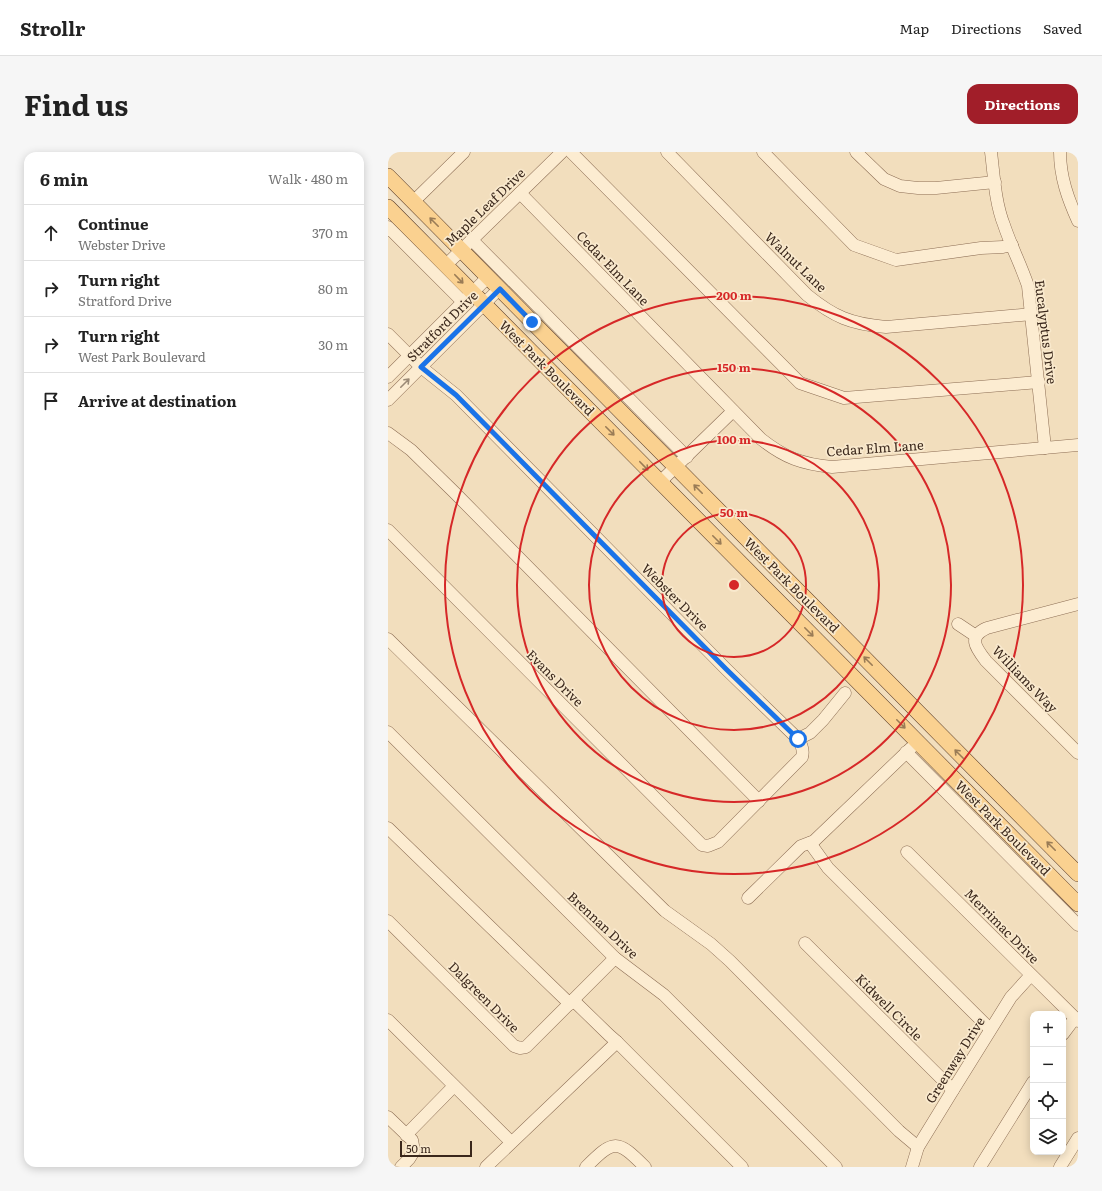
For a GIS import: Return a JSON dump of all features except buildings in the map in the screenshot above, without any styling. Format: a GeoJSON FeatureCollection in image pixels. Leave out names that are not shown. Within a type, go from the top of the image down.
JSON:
{"type":"FeatureCollection","features":[{"type":"Feature","properties":{"kind":"main road","name":"West Park Boulevard"},"geometry":{"type":"LineString","coordinates":[[388,176],[413,202],[466,245],[488,277],[681,462],[1078,874]]}},
{"type":"Feature","properties":{"kind":"main road","name":"West Park Boulevard"},"geometry":{"type":"LineString","coordinates":[[388,207],[446,265],[468,297],[484,304],[1078,904]]}},
{"type":"Feature","properties":{"kind":"street"},"geometry":{"type":"LineString","coordinates":[[413,202],[464,152]]}},
{"type":"Feature","properties":{"kind":"street","name":"Maple Leaf Drive"},"geometry":{"type":"LineString","coordinates":[[446,265],[562,152]]}},
{"type":"Feature","properties":{"kind":"street"},"geometry":{"type":"LineString","coordinates":[[571,152],[800,383],[844,398],[1039,382]]}},
{"type":"Feature","properties":{"kind":"street","name":"Walnut Lane"},"geometry":{"type":"LineString","coordinates":[[667,152],[807,295],[820,306],[840,317],[862,325],[886,327],[1032,314]]}},
{"type":"Feature","properties":{"kind":"street"},"geometry":{"type":"LineString","coordinates":[[763,152],[854,245],[896,260],[1012,245]]}},
{"type":"Feature","properties":{"kind":"street"},"geometry":{"type":"LineString","coordinates":[[856,152],[884,179],[900,186],[936,188],[995,182]]}},
{"type":"Feature","properties":{"kind":"street","name":"Eucalyptus Drive"},"geometry":{"type":"LineString","coordinates":[[991,152],[996,197],[1003,225],[1021,264],[1028,286],[1045,448]]}},
{"type":"Feature","properties":{"kind":"street"},"geometry":{"type":"LineString","coordinates":[[1060,152],[1060,165],[1066,194],[1078,221]]}},
{"type":"Feature","properties":{"kind":"street","name":"Cedar Elm Lane"},"geometry":{"type":"LineString","coordinates":[[520,193],[761,439],[788,458],[810,464],[832,467],[1078,445]]}},
{"type":"Feature","properties":{"kind":"street"},"geometry":{"type":"LineString","coordinates":[[388,227],[468,297]]}},
{"type":"Feature","properties":{"kind":"street"},"geometry":{"type":"LineString","coordinates":[[466,245],[681,462]]}},
{"type":"Feature","properties":{"kind":"street","name":"Stratford Drive"},"geometry":{"type":"LineString","coordinates":[[388,377],[488,277]]}},
{"type":"Feature","properties":{"kind":"street","name":"Stratford Drive"},"geometry":{"type":"LineString","coordinates":[[388,400],[500,289]]}},
{"type":"Feature","properties":{"kind":"street","name":"Webster Drive"},"geometry":{"type":"LineString","coordinates":[[388,334],[421,367],[456,395],[726,669],[798,739]]}},
{"type":"Feature","properties":{"kind":"street"},"geometry":{"type":"LineString","coordinates":[[660,482],[733,411]]}},
{"type":"Feature","properties":{"kind":"street"},"geometry":{"type":"LineString","coordinates":[[388,433],[411,450],[759,801],[802,757],[802,745],[798,739],[810,733],[823,720],[845,693]]}},
{"type":"Feature","properties":{"kind":"street","name":"Evans Drive"},"geometry":{"type":"LineString","coordinates":[[388,530],[702,845],[708,846],[718,842],[759,801]]}},
{"type":"Feature","properties":{"kind":"street"},"geometry":{"type":"LineString","coordinates":[[958,624],[976,636],[982,630],[987,628],[1078,604]]}},
{"type":"Feature","properties":{"kind":"street","name":"Williams Way"},"geometry":{"type":"LineString","coordinates":[[976,636],[975,644],[986,661],[1078,753]]}},
{"type":"Feature","properties":{"kind":"street"},"geometry":{"type":"LineString","coordinates":[[388,639],[665,911],[711,944],[730,961],[894,1125],[918,1147]]}},
{"type":"Feature","properties":{"kind":"street","name":"Brennan Drive"},"geometry":{"type":"LineString","coordinates":[[388,732],[616,958],[664,995],[836,1167]]}},
{"type":"Feature","properties":{"kind":"street"},"geometry":{"type":"LineString","coordinates":[[748,898],[801,846],[814,841],[917,741]]}},
{"type":"Feature","properties":{"kind":"street"},"geometry":{"type":"LineString","coordinates":[[906,752],[1078,925]]}},
{"type":"Feature","properties":{"kind":"street"},"geometry":{"type":"LineString","coordinates":[[388,828],[571,1002],[618,1042],[742,1167]]}},
{"type":"Feature","properties":{"kind":"street"},"geometry":{"type":"LineString","coordinates":[[810,843],[828,868],[990,1030]]}},
{"type":"Feature","properties":{"kind":"street","name":"Merrimac Drive"},"geometry":{"type":"LineString","coordinates":[[907,852],[1077,1020]]}},
{"type":"Feature","properties":{"kind":"street","name":"Dalgreen Drive"},"geometry":{"type":"LineString","coordinates":[[388,921],[514,1046],[520,1048],[526,1047],[616,958]]}},
{"type":"Feature","properties":{"kind":"street","name":"Kidwell Circle"},"geometry":{"type":"LineString","coordinates":[[805,943],[953,1090]]}},
{"type":"Feature","properties":{"kind":"street","name":"Greenway Drive"},"geometry":{"type":"LineString","coordinates":[[912,1167],[918,1147],[990,1030],[1011,997],[1031,975]]}},
{"type":"Feature","properties":{"kind":"street"},"geometry":{"type":"LineString","coordinates":[[388,1020],[511,1142]]}},
{"type":"Feature","properties":{"kind":"street"},"geometry":{"type":"LineString","coordinates":[[1066,1031],[1077,1020]]}},
{"type":"Feature","properties":{"kind":"street"},"geometry":{"type":"LineString","coordinates":[[486,1167],[618,1042]]}},
{"type":"Feature","properties":{"kind":"street"},"geometry":{"type":"LineString","coordinates":[[980,1167],[1032,1083]]}},
{"type":"Feature","properties":{"kind":"street"},"geometry":{"type":"LineString","coordinates":[[406,1135],[454,1086]]}},
{"type":"Feature","properties":{"kind":"street"},"geometry":{"type":"LineString","coordinates":[[388,1118],[412,1140],[414,1151],[401,1167]]}},
{"type":"Feature","properties":{"kind":"street"},"geometry":{"type":"LineString","coordinates":[[1060,1167],[1078,1138]]}},
{"type":"Feature","properties":{"kind":"street"},"geometry":{"type":"LineString","coordinates":[[586,1167],[603,1150],[609,1147],[618,1146],[624,1148],[645,1167]]}},
{"type":"Feature","properties":{"kind":"route"},"geometry":{"type":"LineString","coordinates":[[532,322],[500,289],[421,367],[456,395],[726,669],[798,739]]}}]}
